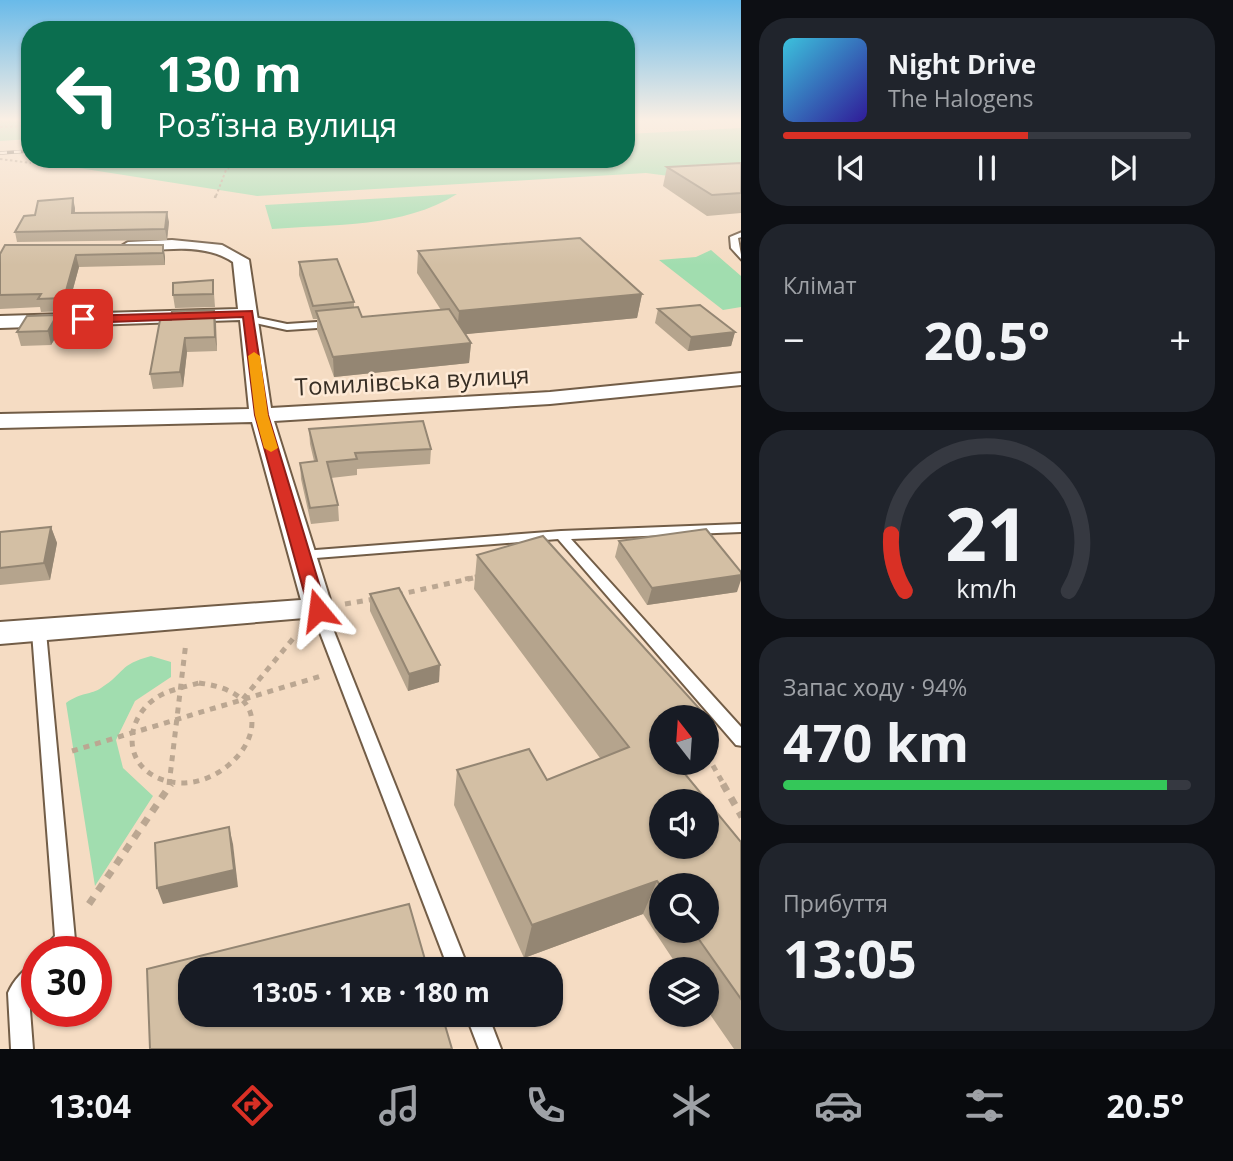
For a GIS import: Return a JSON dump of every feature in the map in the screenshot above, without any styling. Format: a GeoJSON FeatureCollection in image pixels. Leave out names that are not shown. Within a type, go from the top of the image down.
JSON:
{"type":"FeatureCollection","features":[{"type":"Feature","properties":{"kind":"street"},"geometry":{"type":"LineString","coordinates":[[0,634],[318,610],[261,415],[241,260],[229,250],[211,247],[118,247]]}},
{"type":"Feature","properties":{"kind":"street"},"geometry":{"type":"LineString","coordinates":[[0,322],[248,316]]}},
{"type":"Feature","properties":{"kind":"street","name":"Томилівська вулиця"},"geometry":{"type":"LineString","coordinates":[[0,421],[261,415],[551,398],[741,379]]}},
{"type":"Feature","properties":{"kind":"lane"},"geometry":{"type":"LineString","coordinates":[[741,234],[734,237],[735,248],[741,258]]}},
{"type":"Feature","properties":{"kind":"lane"},"geometry":{"type":"LineString","coordinates":[[248,316],[287,327],[342,323]]}},
{"type":"Feature","properties":{"kind":"lane"},"geometry":{"type":"LineString","coordinates":[[303,555],[561,535],[741,528]]}},
{"type":"Feature","properties":{"kind":"lane"},"geometry":{"type":"LineString","coordinates":[[561,535],[741,740]]}},
{"type":"Feature","properties":{"kind":"lane"},"geometry":{"type":"LineString","coordinates":[[318,610],[454,957]]}},
{"type":"Feature","properties":{"kind":"lane"},"geometry":{"type":"LineString","coordinates":[[39,632],[58,936]]}},
{"type":"Feature","properties":{"kind":"lane"},"geometry":{"type":"LineString","coordinates":[[21,990],[18,993],[22,1049]]}},
{"type":"Feature","properties":{"kind":"lane"},"geometry":{"type":"LineString","coordinates":[[482,1027],[490,1049]]}},
{"type":"Feature","properties":{"kind":"path"},"geometry":{"type":"LineString","coordinates":[[215,198],[219,182],[228,168]]}},
{"type":"Feature","properties":{"kind":"path"},"geometry":{"type":"LineString","coordinates":[[243,699],[318,610],[461,582],[487,574]]}},
{"type":"Feature","properties":{"kind":"path"},"geometry":{"type":"LineString","coordinates":[[66,936],[171,783],[189,620]]}},
{"type":"Feature","properties":{"kind":"path"},"geometry":{"type":"LineString","coordinates":[[47,759],[342,670]]}},
{"type":"Feature","properties":{"kind":"path"},"geometry":{"type":"LineString","coordinates":[[216,684],[243,699],[251,713],[253,730],[247,747],[234,763],[216,775],[194,783],[171,783],[152,777],[137,765],[130,750],[130,733],[136,717],[148,703],[181,685],[216,684]]}},
{"type":"Feature","properties":{"kind":"path"},"geometry":{"type":"LineString","coordinates":[[718,775],[741,817]]}},
{"type":"Feature","properties":{"kind":"green space"},"geometry":{"type":"Polygon","coordinates":[[[79,168],[741,168],[741,172],[669,176],[646,173],[257,196],[79,168]]]}},
{"type":"Feature","properties":{"kind":"green space"},"geometry":{"type":"Polygon","coordinates":[[[457,194],[414,213],[344,225],[272,229],[265,205],[457,194]]]}},
{"type":"Feature","properties":{"kind":"green space"},"geometry":{"type":"Polygon","coordinates":[[[711,250],[741,276],[741,307],[723,310],[659,260],[696,257],[711,250]]]}},
{"type":"Feature","properties":{"kind":"green space"},"geometry":{"type":"Polygon","coordinates":[[[151,656],[171,662],[171,677],[135,701],[116,740],[123,768],[153,796],[95,886],[66,703],[97,690],[127,666],[151,656]]]}},
{"type":"Feature","properties":{"kind":"building"},"geometry":{"type":"Polygon","coordinates":[[[669,168],[741,168],[741,193],[712,195],[669,168]]]}},
{"type":"Feature","properties":{"kind":"building"},"geometry":{"type":"Polygon","coordinates":[[[73,198],[72,213],[167,212],[165,229],[15,232],[24,216],[35,215],[38,201],[73,198]]]}},
{"type":"Feature","properties":{"kind":"building"},"geometry":{"type":"Polygon","coordinates":[[[580,238],[642,294],[459,311],[418,251],[580,238]]]}},
{"type":"Feature","properties":{"kind":"building"},"geometry":{"type":"Polygon","coordinates":[[[5,245],[163,245],[163,253],[76,255],[64,298],[38,299],[41,294],[0,295],[0,254],[5,245]]]}},
{"type":"Feature","properties":{"kind":"building"},"geometry":{"type":"Polygon","coordinates":[[[337,259],[354,302],[313,306],[299,262],[337,259]]]}},
{"type":"Feature","properties":{"kind":"building"},"geometry":{"type":"Polygon","coordinates":[[[213,280],[213,294],[173,295],[173,283],[213,280]]]}},
{"type":"Feature","properties":{"kind":"building"},"geometry":{"type":"Polygon","coordinates":[[[700,305],[735,332],[691,337],[658,309],[700,305]]]}},
{"type":"Feature","properties":{"kind":"building"},"geometry":{"type":"Polygon","coordinates":[[[358,307],[362,317],[449,309],[471,343],[333,357],[316,311],[358,307]]]}},
{"type":"Feature","properties":{"kind":"building"},"geometry":{"type":"Polygon","coordinates":[[[214,310],[215,337],[185,338],[180,372],[150,374],[160,320],[171,320],[172,311],[214,310]]]}},
{"type":"Feature","properties":{"kind":"building"},"geometry":{"type":"Polygon","coordinates":[[[57,315],[48,331],[17,332],[27,316],[57,315]]]}},
{"type":"Feature","properties":{"kind":"building"},"geometry":{"type":"Polygon","coordinates":[[[423,421],[431,449],[355,453],[357,459],[327,462],[338,505],[310,508],[300,463],[317,461],[309,429],[423,421]]]}},
{"type":"Feature","properties":{"kind":"building"},"geometry":{"type":"Polygon","coordinates":[[[51,527],[44,563],[0,568],[0,532],[51,527]]]}},
{"type":"Feature","properties":{"kind":"building"},"geometry":{"type":"Polygon","coordinates":[[[706,529],[741,575],[652,588],[619,541],[706,529]]]}},
{"type":"Feature","properties":{"kind":"building"},"geometry":{"type":"Polygon","coordinates":[[[543,536],[696,705],[649,705],[649,775],[686,775],[697,789],[649,789],[649,859],[719,859],[719,815],[741,842],[741,999],[719,968],[719,957],[711,957],[701,943],[719,943],[719,873],[649,873],[649,884],[532,925],[457,770],[529,749],[547,780],[629,747],[477,555],[543,536]]]}},
{"type":"Feature","properties":{"kind":"building"},"geometry":{"type":"Polygon","coordinates":[[[399,588],[440,665],[409,674],[370,594],[399,588]]]}},
{"type":"Feature","properties":{"kind":"building"},"geometry":{"type":"Polygon","coordinates":[[[229,827],[234,870],[157,888],[155,843],[229,827]]]}},
{"type":"Feature","properties":{"kind":"building"},"geometry":{"type":"Polygon","coordinates":[[[409,904],[424,957],[195,957],[409,904]]]}},
{"type":"Feature","properties":{"kind":"building"},"geometry":{"type":"Polygon","coordinates":[[[178,961],[178,1027],[446,1027],[452,1049],[150,1049],[147,969],[178,961]]]}},
{"type":"Feature","properties":{"kind":"slow traffic"},"geometry":{"type":"LineString","coordinates":[[254,356],[261,415],[271,448]]}},
{"type":"Feature","properties":{"kind":"route"},"geometry":{"type":"LineString","coordinates":[[83,319],[248,314],[261,415],[318,610]]}}]}
